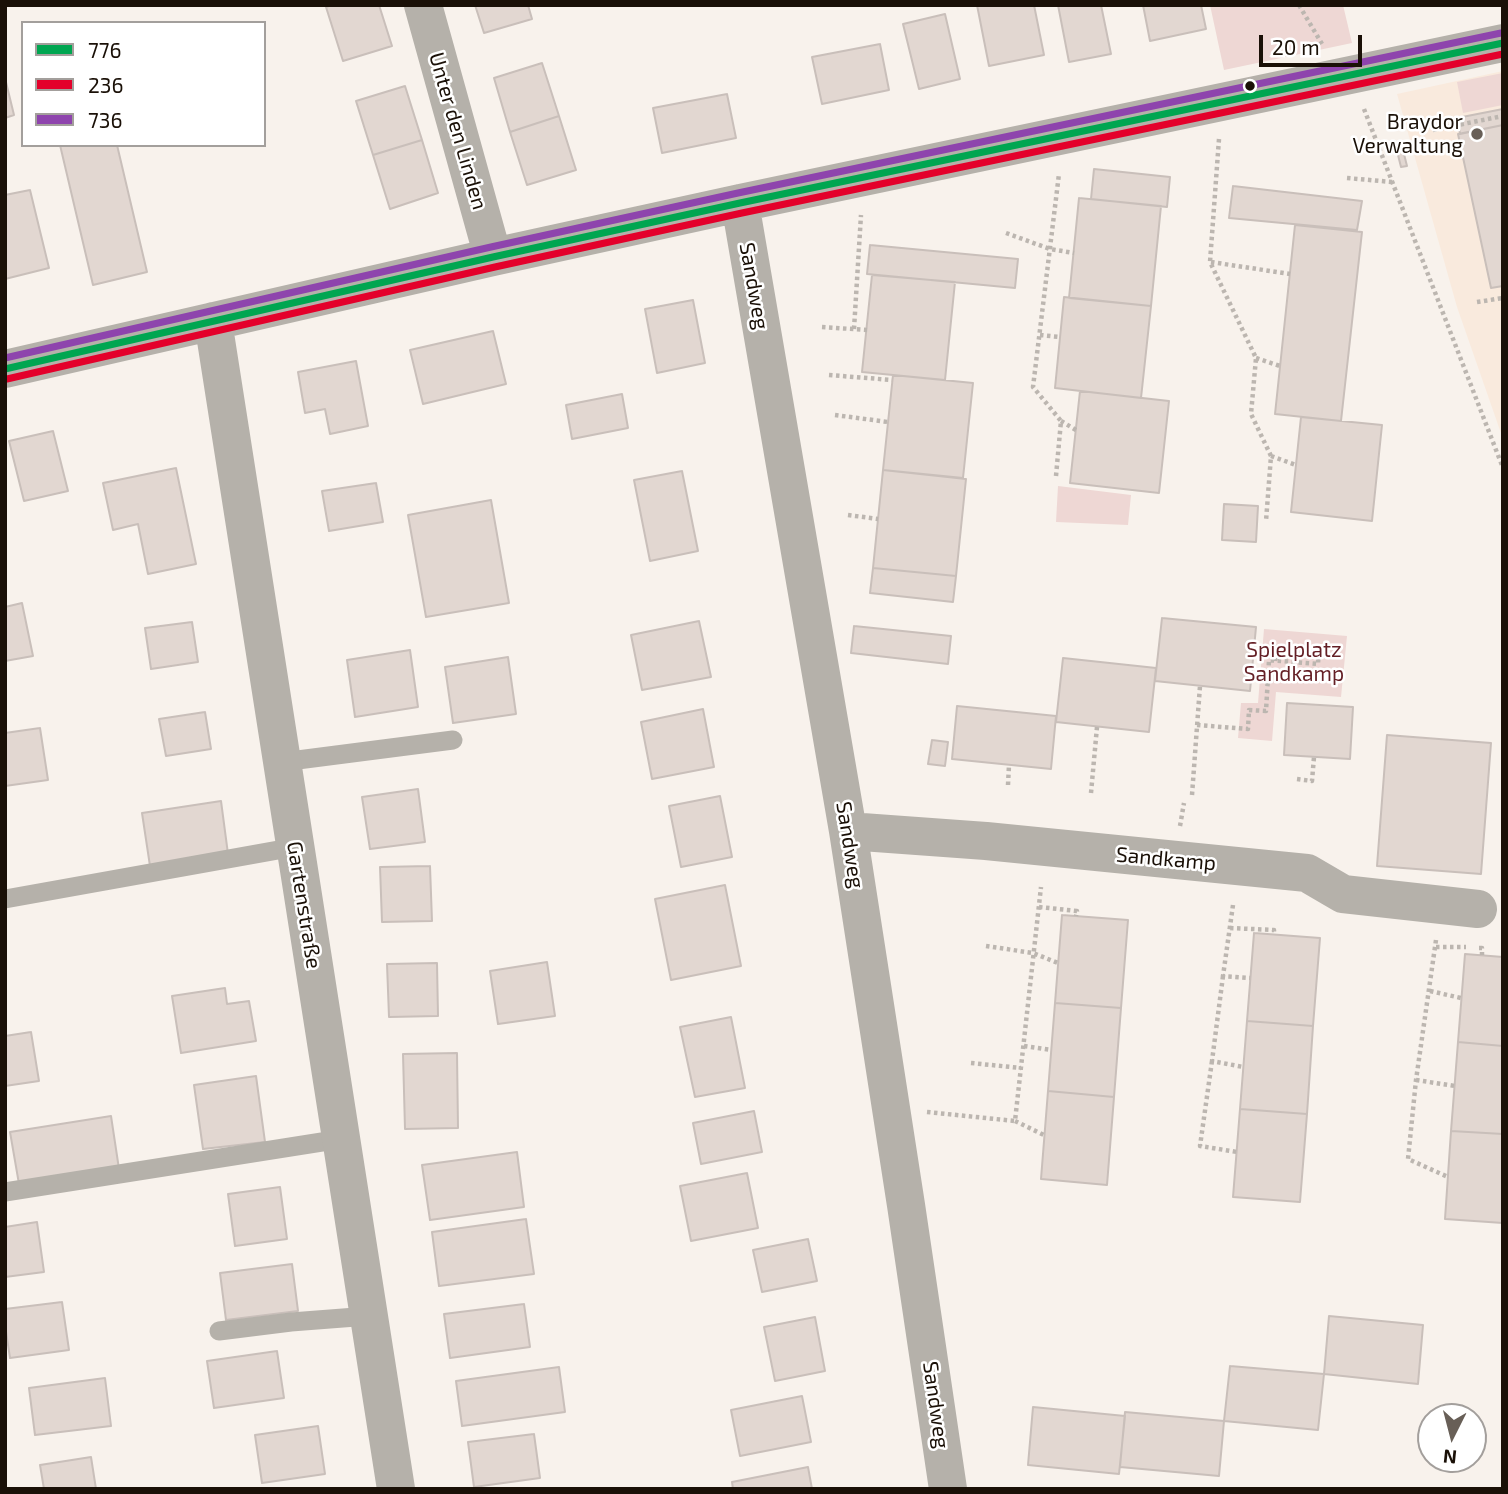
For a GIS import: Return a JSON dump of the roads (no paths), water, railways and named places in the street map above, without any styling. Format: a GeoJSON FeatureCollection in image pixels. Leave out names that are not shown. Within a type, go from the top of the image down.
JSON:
{"type":"FeatureCollection","features":[{"type":"Feature","properties":{"kind":"street","name":"Unter den Linden"},"geometry":{"type":"LineString","coordinates":[[422,5],[493,257]]}},
{"type":"Feature","properties":{"kind":"street"},"geometry":{"type":"LineString","coordinates":[[5,369],[740,203],[1503,43]]}},
{"type":"Feature","properties":{"kind":"street","name":"Sandweg"},"geometry":{"type":"LineString","coordinates":[[740,203],[848,831],[948,1489]]}},
{"type":"Feature","properties":{"kind":"street","name":"Gartenstraße"},"geometry":{"type":"LineString","coordinates":[[213,321],[396,1489]]}},
{"type":"Feature","properties":{"kind":"street","name":"Sandkamp"},"geometry":{"type":"LineString","coordinates":[[848,831],[986,841],[1307,873],[1343,894],[1478,909]]}},
{"type":"Feature","properties":{"kind":"lane"},"geometry":{"type":"LineString","coordinates":[[282,762],[453,740]]}},
{"type":"Feature","properties":{"kind":"lane"},"geometry":{"type":"LineString","coordinates":[[5,899],[295,847]]}},
{"type":"Feature","properties":{"kind":"lane"},"geometry":{"type":"LineString","coordinates":[[5,1192],[341,1139]]}},
{"type":"Feature","properties":{"kind":"lane"},"geometry":{"type":"LineString","coordinates":[[219,1331],[369,1315]]}},
{"type":"Feature","properties":{"kind":"place","name":"Braydor Verwaltung"},"geometry":{"type":"Point","coordinates":[1477,134]}},
{"type":"Feature","properties":{"kind":"park label","name":"Spielplatz Sandkamp"},"geometry":{"type":"Point","coordinates":[1294,662]}}]}
